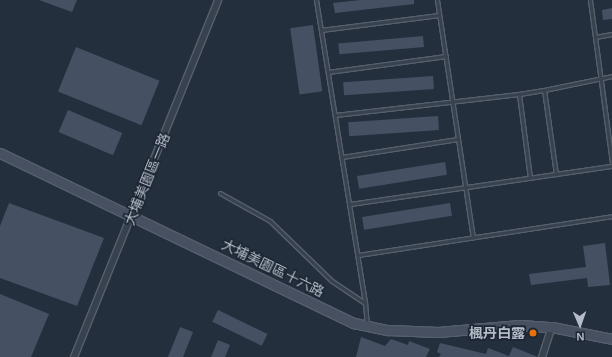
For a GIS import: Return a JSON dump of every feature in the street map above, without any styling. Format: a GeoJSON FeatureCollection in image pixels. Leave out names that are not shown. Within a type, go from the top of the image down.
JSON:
{"type":"FeatureCollection","features":[{"type":"Feature","properties":{"kind":"street","name":"大埔美園區一路"},"geometry":{"type":"LineString","coordinates":[[74,357],[218,0]]}},
{"type":"Feature","properties":{"kind":"street","name":"大埔美園區十六路"},"geometry":{"type":"LineString","coordinates":[[0,153],[367,327],[438,332],[520,325],[552,327],[612,339]]}},
{"type":"Feature","properties":{"kind":"street"},"geometry":{"type":"LineString","coordinates":[[542,357],[552,327]]}},
{"type":"Feature","properties":{"kind":"lane"},"geometry":{"type":"LineString","coordinates":[[316,0],[358,255],[367,327]]}},
{"type":"Feature","properties":{"kind":"lane"},"geometry":{"type":"LineString","coordinates":[[437,0],[473,237]]}},
{"type":"Feature","properties":{"kind":"lane"},"geometry":{"type":"LineString","coordinates":[[590,0],[612,162]]}},
{"type":"Feature","properties":{"kind":"lane"},"geometry":{"type":"LineString","coordinates":[[321,30],[439,15]]}},
{"type":"Feature","properties":{"kind":"lane"},"geometry":{"type":"LineString","coordinates":[[595,37],[612,34]]}},
{"type":"Feature","properties":{"kind":"lane"},"geometry":{"type":"LineString","coordinates":[[328,72],[446,56]]}},
{"type":"Feature","properties":{"kind":"lane"},"geometry":{"type":"LineString","coordinates":[[335,116],[519,94],[612,76]]}},
{"type":"Feature","properties":{"kind":"lane"},"geometry":{"type":"LineString","coordinates":[[544,90],[556,174]]}},
{"type":"Feature","properties":{"kind":"lane"},"geometry":{"type":"LineString","coordinates":[[519,94],[530,178]]}},
{"type":"Feature","properties":{"kind":"lane"},"geometry":{"type":"LineString","coordinates":[[606,120],[612,119]]}},
{"type":"Feature","properties":{"kind":"lane"},"geometry":{"type":"LineString","coordinates":[[342,157],[458,139]]}},
{"type":"Feature","properties":{"kind":"lane"},"geometry":{"type":"LineString","coordinates":[[350,204],[612,166]]}},
{"type":"Feature","properties":{"kind":"lane"},"geometry":{"type":"LineString","coordinates":[[220,193],[270,221],[332,281],[365,303]]}},
{"type":"Feature","properties":{"kind":"lane"},"geometry":{"type":"LineString","coordinates":[[358,255],[612,216]]}},
{"type":"Feature","properties":{"kind":"building"},"geometry":{"type":"Polygon","coordinates":[[[39,0],[77,0],[72,12],[39,0]]]}},
{"type":"Feature","properties":{"kind":"building"},"geometry":{"type":"Polygon","coordinates":[[[360,0],[414,0],[414,4],[335,13],[333,3],[360,0]]]}},
{"type":"Feature","properties":{"kind":"building"},"geometry":{"type":"Polygon","coordinates":[[[612,8],[612,19],[603,20],[602,10],[612,8]]]}},
{"type":"Feature","properties":{"kind":"building"},"geometry":{"type":"Polygon","coordinates":[[[313,25],[322,91],[300,95],[290,28],[313,25]]]}},
{"type":"Feature","properties":{"kind":"building"},"geometry":{"type":"Polygon","coordinates":[[[423,36],[424,47],[339,54],[338,43],[423,36]]]}},
{"type":"Feature","properties":{"kind":"building"},"geometry":{"type":"Polygon","coordinates":[[[76,47],[159,81],[141,125],[58,92],[76,47]]]}},
{"type":"Feature","properties":{"kind":"building"},"geometry":{"type":"Polygon","coordinates":[[[433,76],[434,89],[344,95],[343,82],[433,76]]]}},
{"type":"Feature","properties":{"kind":"building"},"geometry":{"type":"Polygon","coordinates":[[[68,110],[122,133],[113,155],[59,132],[68,110]]]}},
{"type":"Feature","properties":{"kind":"building"},"geometry":{"type":"Polygon","coordinates":[[[438,116],[439,130],[349,136],[348,122],[438,116]]]}},
{"type":"Feature","properties":{"kind":"building"},"geometry":{"type":"Polygon","coordinates":[[[445,162],[447,175],[359,189],[357,176],[445,162]]]}},
{"type":"Feature","properties":{"kind":"building"},"geometry":{"type":"Polygon","coordinates":[[[9,203],[104,238],[77,306],[0,278],[0,226],[9,203]]]}},
{"type":"Feature","properties":{"kind":"building"},"geometry":{"type":"Polygon","coordinates":[[[450,203],[452,216],[364,230],[362,217],[450,203]]]}},
{"type":"Feature","properties":{"kind":"building"},"geometry":{"type":"Polygon","coordinates":[[[605,243],[610,285],[588,287],[587,278],[531,285],[529,274],[586,267],[583,246],[605,243]]]}},
{"type":"Feature","properties":{"kind":"building"},"geometry":{"type":"Polygon","coordinates":[[[0,294],[49,314],[31,357],[0,357],[0,294]]]}},
{"type":"Feature","properties":{"kind":"building"},"geometry":{"type":"Polygon","coordinates":[[[218,310],[267,334],[262,346],[212,322],[218,310]]]}},
{"type":"Feature","properties":{"kind":"building"},"geometry":{"type":"Polygon","coordinates":[[[180,327],[193,332],[183,357],[168,357],[180,327]]]}},
{"type":"Feature","properties":{"kind":"building"},"geometry":{"type":"Polygon","coordinates":[[[361,337],[385,346],[391,339],[408,345],[409,341],[430,349],[426,357],[356,357],[361,337]]]}},
{"type":"Feature","properties":{"kind":"building"},"geometry":{"type":"Polygon","coordinates":[[[218,340],[230,345],[225,357],[211,357],[218,340]]]}},
{"type":"Feature","properties":{"kind":"building"},"geometry":{"type":"Polygon","coordinates":[[[440,343],[486,354],[488,348],[509,356],[513,347],[538,357],[439,357],[441,354],[437,352],[440,343]]]}},
{"type":"Feature","properties":{"kind":"place","name":"楓丹白露"},"geometry":{"type":"Point","coordinates":[533,333]}}]}
